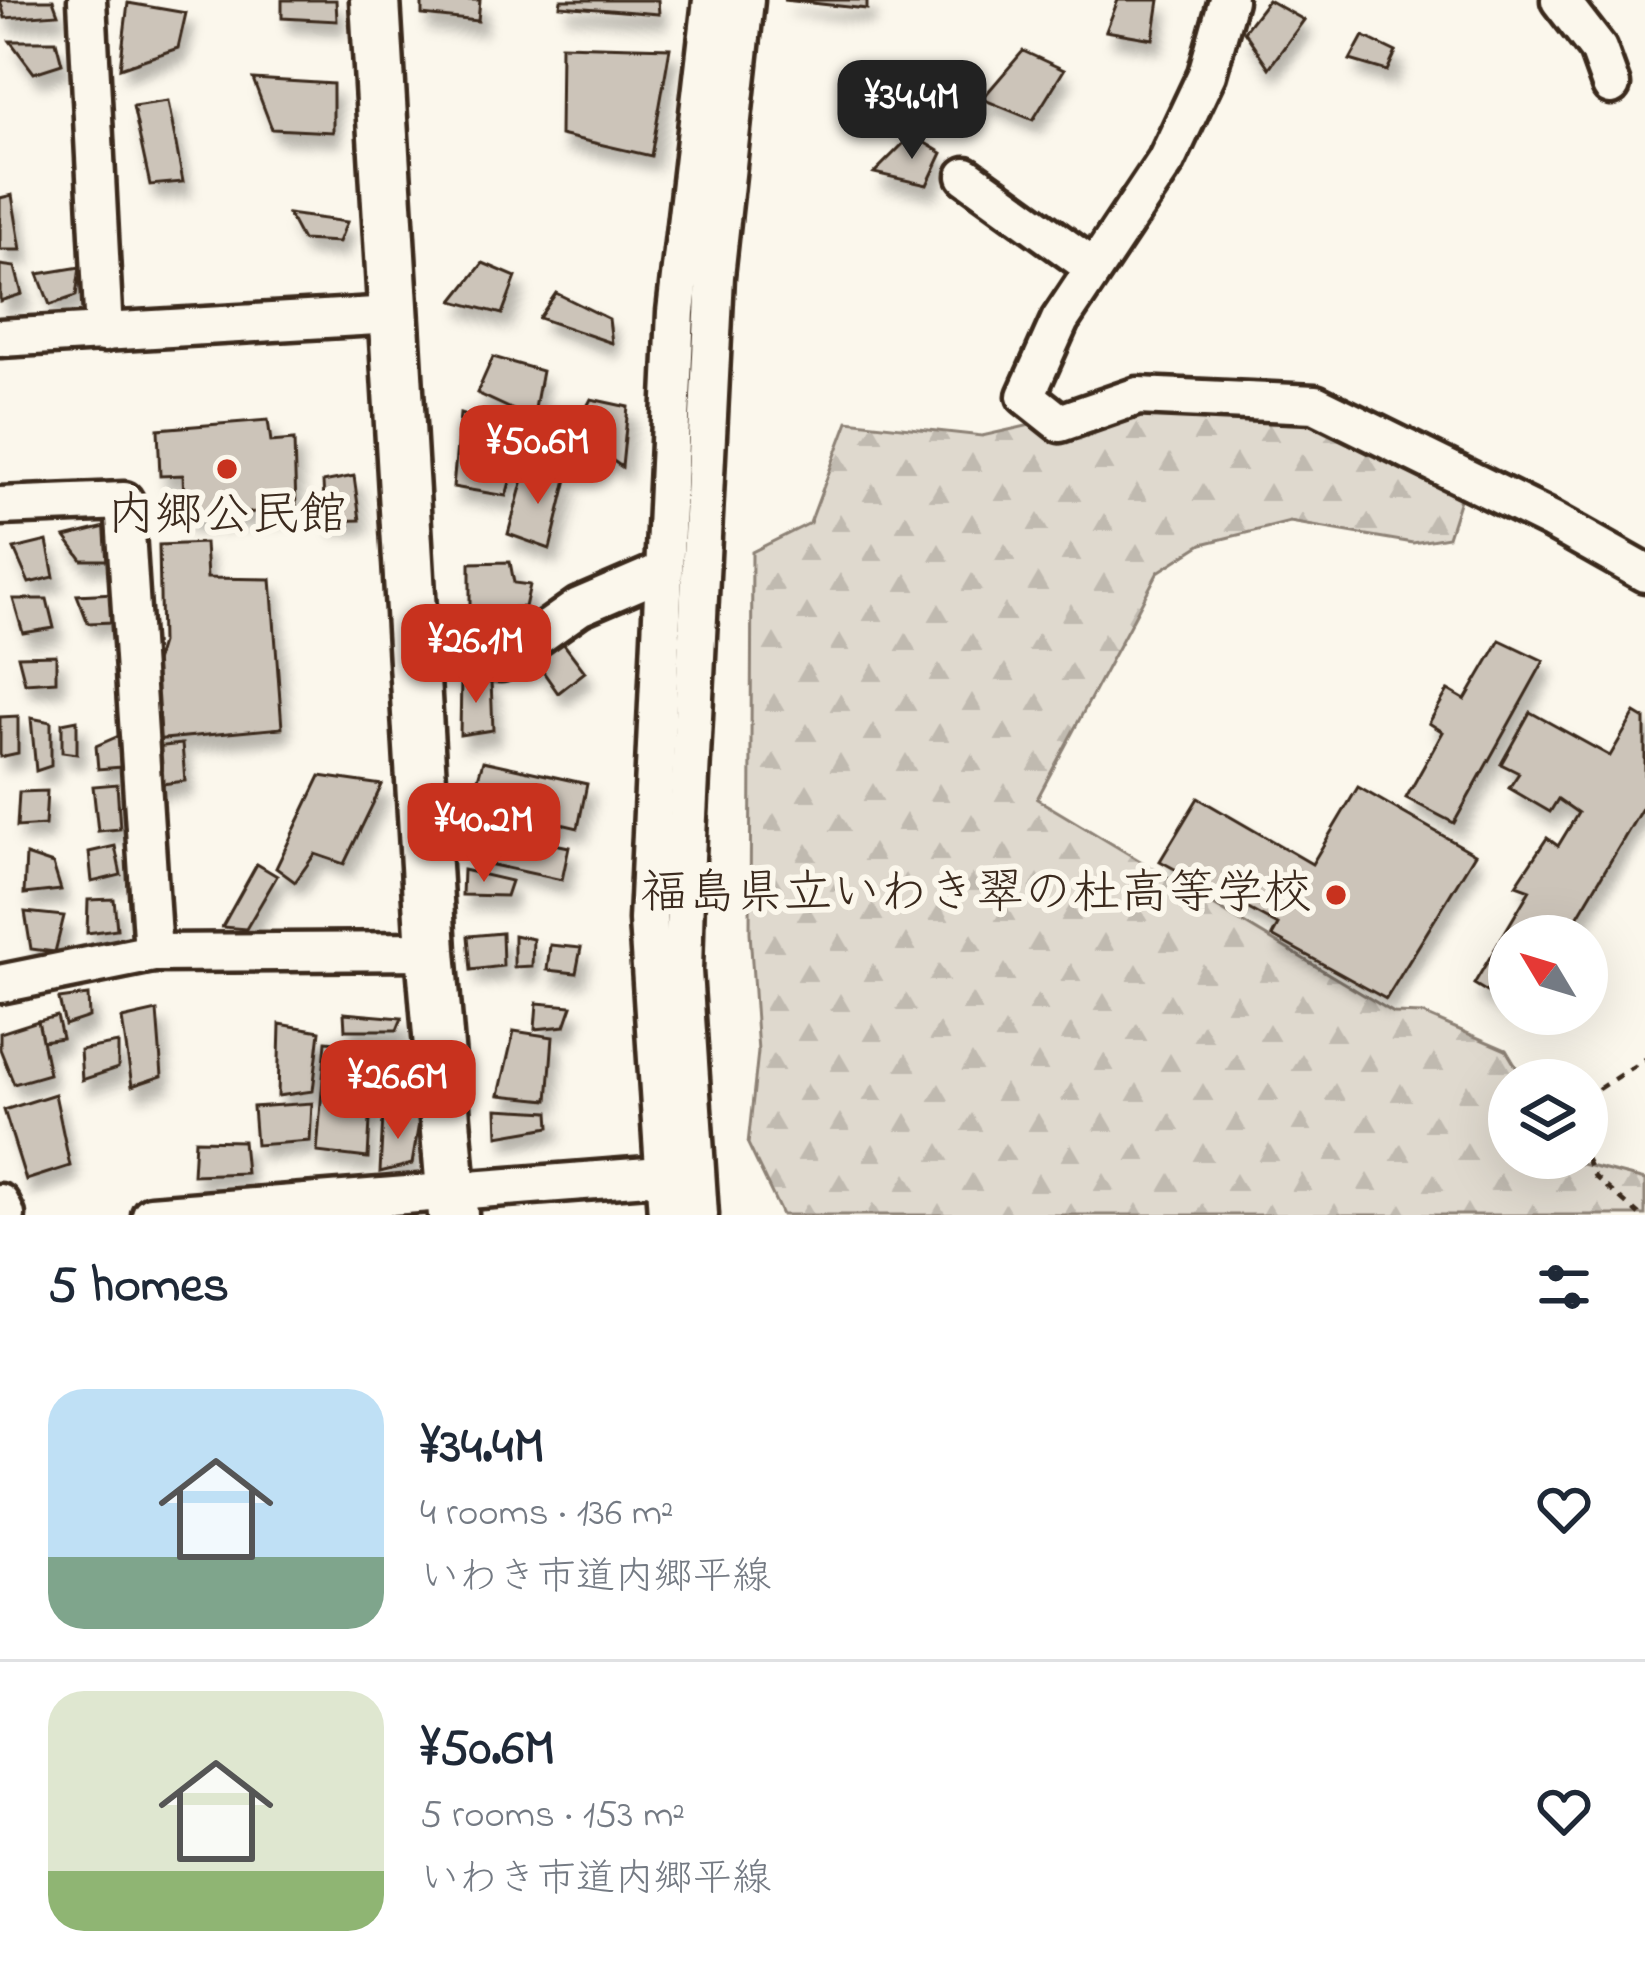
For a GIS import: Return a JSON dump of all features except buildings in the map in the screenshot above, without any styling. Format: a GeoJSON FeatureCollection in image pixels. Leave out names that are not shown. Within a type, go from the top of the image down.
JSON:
{"type":"FeatureCollection","features":[{"type":"Feature","properties":{"kind":"main road"},"geometry":{"type":"LineString","coordinates":[[375,0],[431,951],[452,1203]]}},
{"type":"Feature","properties":{"kind":"street"},"geometry":{"type":"LineString","coordinates":[[88,0],[104,333]]}},
{"type":"Feature","properties":{"kind":"street"},"geometry":{"type":"LineString","coordinates":[[699,1215],[680,1173],[648,920],[676,312],[712,0]]}},
{"type":"Feature","properties":{"kind":"street"},"geometry":{"type":"LineString","coordinates":[[667,1215],[680,1173],[686,857],[715,277],[746,0]]}},
{"type":"Feature","properties":{"kind":"street"},"geometry":{"type":"LineString","coordinates":[[1228,0],[1207,74],[1180,132],[1133,217],[1060,320],[1026,396],[1060,423],[1138,396],[1315,404],[1551,520],[1645,573]]}},
{"type":"Feature","properties":{"kind":"street"},"geometry":{"type":"LineString","coordinates":[[1560,0],[1598,49],[1611,85]]}},
{"type":"Feature","properties":{"kind":"street"},"geometry":{"type":"LineString","coordinates":[[966,176],[1094,268]]}},
{"type":"Feature","properties":{"kind":"street"},"geometry":{"type":"LineString","coordinates":[[0,338],[393,315]]}},
{"type":"Feature","properties":{"kind":"street"},"geometry":{"type":"LineString","coordinates":[[0,506],[124,501],[153,952]]}},
{"type":"Feature","properties":{"kind":"street"},"geometry":{"type":"LineString","coordinates":[[413,659],[502,662],[579,607],[662,571]]}},
{"type":"Feature","properties":{"kind":"street"},"geometry":{"type":"LineString","coordinates":[[0,984],[153,952],[431,951]]}},
{"type":"Feature","properties":{"kind":"street"},"geometry":{"type":"LineString","coordinates":[[151,1215],[452,1203],[680,1173]]}},
{"type":"Feature","properties":{"kind":"street"},"geometry":{"type":"LineString","coordinates":[[0,1203],[6,1215]]}},
{"type":"Feature","properties":{"kind":"path"},"geometry":{"type":"LineString","coordinates":[[1608,1083],[1645,1059]]}},
{"type":"Feature","properties":{"kind":"path"},"geometry":{"type":"LineString","coordinates":[[1596,1179],[1639,1215]]}},
{"type":"Feature","properties":{"kind":"green space"},"geometry":{"type":"Polygon","coordinates":[[[1124,404],[1291,408],[1463,490],[1448,537],[1413,543],[1290,522],[1202,544],[1158,572],[1037,799],[1394,1013],[1423,1014],[1506,1050],[1511,1059],[1488,1059],[1488,1179],[1608,1179],[1608,1171],[1645,1180],[1645,1215],[782,1215],[748,1144],[758,1052],[750,932],[752,552],[810,523],[848,421],[982,436],[1124,404]]]}},
{"type":"Feature","properties":{"kind":"place","name":"内郷公民館"},"geometry":{"type":"Point","coordinates":[227,469]}},
{"type":"Feature","properties":{"kind":"place","name":"福島県立いわき翠の杜高等学校"},"geometry":{"type":"Point","coordinates":[1336,895]}}]}
